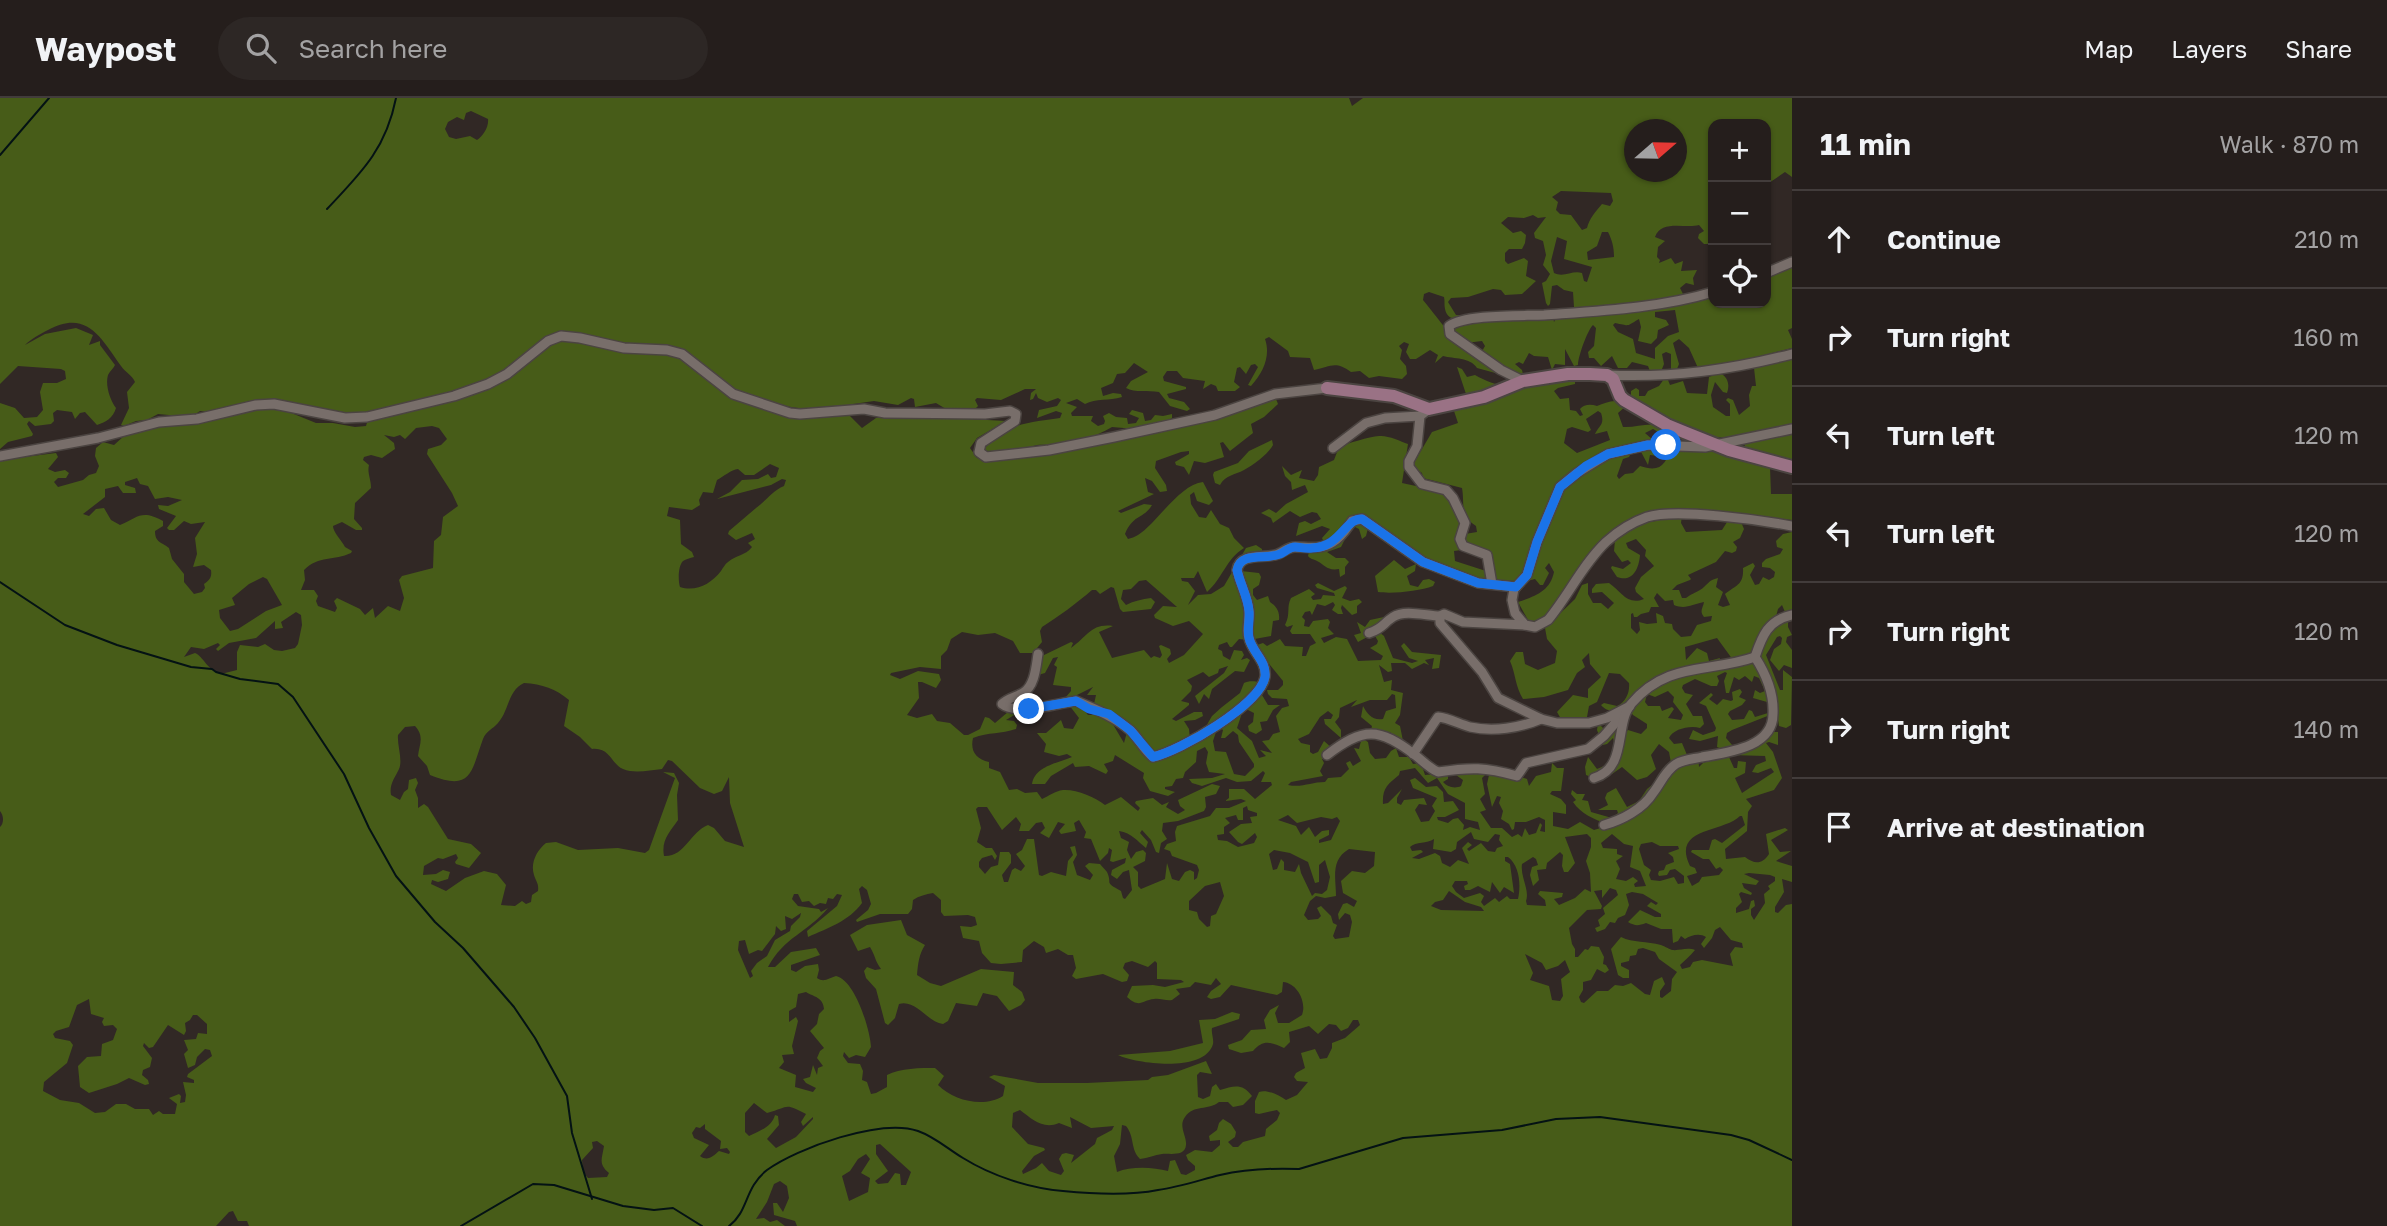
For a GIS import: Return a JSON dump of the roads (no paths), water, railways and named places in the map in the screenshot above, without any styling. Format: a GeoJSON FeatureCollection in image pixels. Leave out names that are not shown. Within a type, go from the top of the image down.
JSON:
{"type":"FeatureCollection","features":[{"type":"Feature","properties":{"kind":"street"},"geometry":{"type":"LineString","coordinates":[[1771,271],[1792,262]]}},
{"type":"Feature","properties":{"kind":"street"},"geometry":{"type":"LineString","coordinates":[[1523,381],[1501,370],[1450,334],[1449,326],[1478,319],[1679,300],[1708,293]]}},
{"type":"Feature","properties":{"kind":"street"},"geometry":{"type":"LineString","coordinates":[[0,456],[98,438],[159,422],[197,419],[256,405],[274,404],[345,418],[367,417],[454,396],[488,384],[508,374],[548,341],[561,336],[624,348],[667,350],[682,354],[733,394],[790,413],[864,409],[885,413],[902,411],[985,414],[1010,411],[1016,414],[1015,421],[981,443],[979,452],[986,457],[1049,450],[1114,437],[1215,415],[1275,394],[1327,388],[1394,396],[1424,412]]}},
{"type":"Feature","properties":{"kind":"street"},"geometry":{"type":"LineString","coordinates":[[1333,448],[1366,423],[1484,397],[1523,381],[1568,374],[1661,377],[1757,363],[1792,354]]}},
{"type":"Feature","properties":{"kind":"street"},"geometry":{"type":"LineString","coordinates":[[1607,375],[1613,379],[1620,396],[1667,425],[1729,450],[1792,467]]}},
{"type":"Feature","properties":{"kind":"street"},"geometry":{"type":"LineString","coordinates":[[1424,412],[1417,446],[1409,461],[1409,467],[1422,484],[1446,490],[1453,498],[1465,523],[1460,539],[1462,546],[1487,555],[1492,584]]}},
{"type":"Feature","properties":{"kind":"street"},"geometry":{"type":"LineString","coordinates":[[1525,625],[1515,612],[1513,600],[1516,587],[1527,575],[1537,542],[1560,487],[1586,466],[1608,454],[1648,445],[1705,447],[1792,429]]}},
{"type":"Feature","properties":{"kind":"street"},"geometry":{"type":"LineString","coordinates":[[1368,633],[1383,628],[1394,615],[1404,613],[1444,614],[1463,622],[1535,627],[1548,620],[1605,544],[1620,531],[1645,517],[1660,514],[1697,515],[1792,526]]}},
{"type":"Feature","properties":{"kind":"street"},"geometry":{"type":"LineString","coordinates":[[1038,654],[1030,688],[1004,700],[1002,704],[1007,708],[1029,709],[1076,701],[1089,709],[1109,714],[1130,730],[1153,757],[1205,734],[1243,706],[1263,683],[1265,675],[1261,658],[1249,640],[1250,611],[1237,570],[1243,559],[1278,555],[1293,547],[1325,546],[1335,541],[1352,521],[1362,519],[1423,562],[1463,578],[1516,587]]}},
{"type":"Feature","properties":{"kind":"street"},"geometry":{"type":"LineString","coordinates":[[1755,657],[1770,624],[1792,615]]}},
{"type":"Feature","properties":{"kind":"street"},"geometry":{"type":"LineString","coordinates":[[1440,616],[1440,623],[1482,672],[1498,698],[1541,719],[1557,723],[1589,723],[1607,718],[1630,706]]}},
{"type":"Feature","properties":{"kind":"street"},"geometry":{"type":"LineString","coordinates":[[1327,755],[1353,737],[1370,733],[1386,737],[1438,772],[1464,767],[1485,768],[1517,776],[1526,763],[1588,749],[1604,736],[1642,694],[1668,677],[1702,666],[1722,665],[1755,657]]}},
{"type":"Feature","properties":{"kind":"street"},"geometry":{"type":"LineString","coordinates":[[1604,825],[1644,805],[1655,792],[1660,780],[1679,762],[1730,751],[1758,742],[1766,736],[1772,727],[1772,696],[1755,657]]}},
{"type":"Feature","properties":{"kind":"street"},"geometry":{"type":"LineString","coordinates":[[1594,778],[1600,776],[1612,764],[1618,753],[1630,706]]}},
{"type":"Feature","properties":{"kind":"street"},"geometry":{"type":"LineString","coordinates":[[1413,754],[1438,717],[1472,727],[1504,729],[1527,725],[1541,719]]}},
{"type":"Feature","properties":{"kind":"waterway"},"geometry":{"type":"LineString","coordinates":[[0,155],[49,98]]}},
{"type":"Feature","properties":{"kind":"waterway"},"geometry":{"type":"LineString","coordinates":[[327,209],[361,172],[379,146],[392,116],[396,98]]}},
{"type":"Feature","properties":{"kind":"waterway"},"geometry":{"type":"LineString","coordinates":[[0,582],[65,625],[117,645],[191,667],[212,669],[240,679],[278,684],[293,697],[344,774],[369,828],[396,876],[514,1007],[535,1038],[567,1096],[572,1133],[592,1199]]}},
{"type":"Feature","properties":{"kind":"waterway"},"geometry":{"type":"LineString","coordinates":[[729,1226],[740,1213],[754,1184],[767,1170],[781,1161],[840,1137],[883,1129],[918,1131],[974,1164],[1011,1180],[1037,1187],[1098,1194],[1147,1192],[1240,1171],[1299,1169],[1403,1138],[1502,1130],[1556,1119],[1600,1117],[1731,1135],[1749,1140],[1792,1160]]}},
{"type":"Feature","properties":{"kind":"waterway"},"geometry":{"type":"LineString","coordinates":[[461,1226],[533,1184],[554,1185],[623,1206],[654,1210],[673,1208],[702,1226]]}}]}
